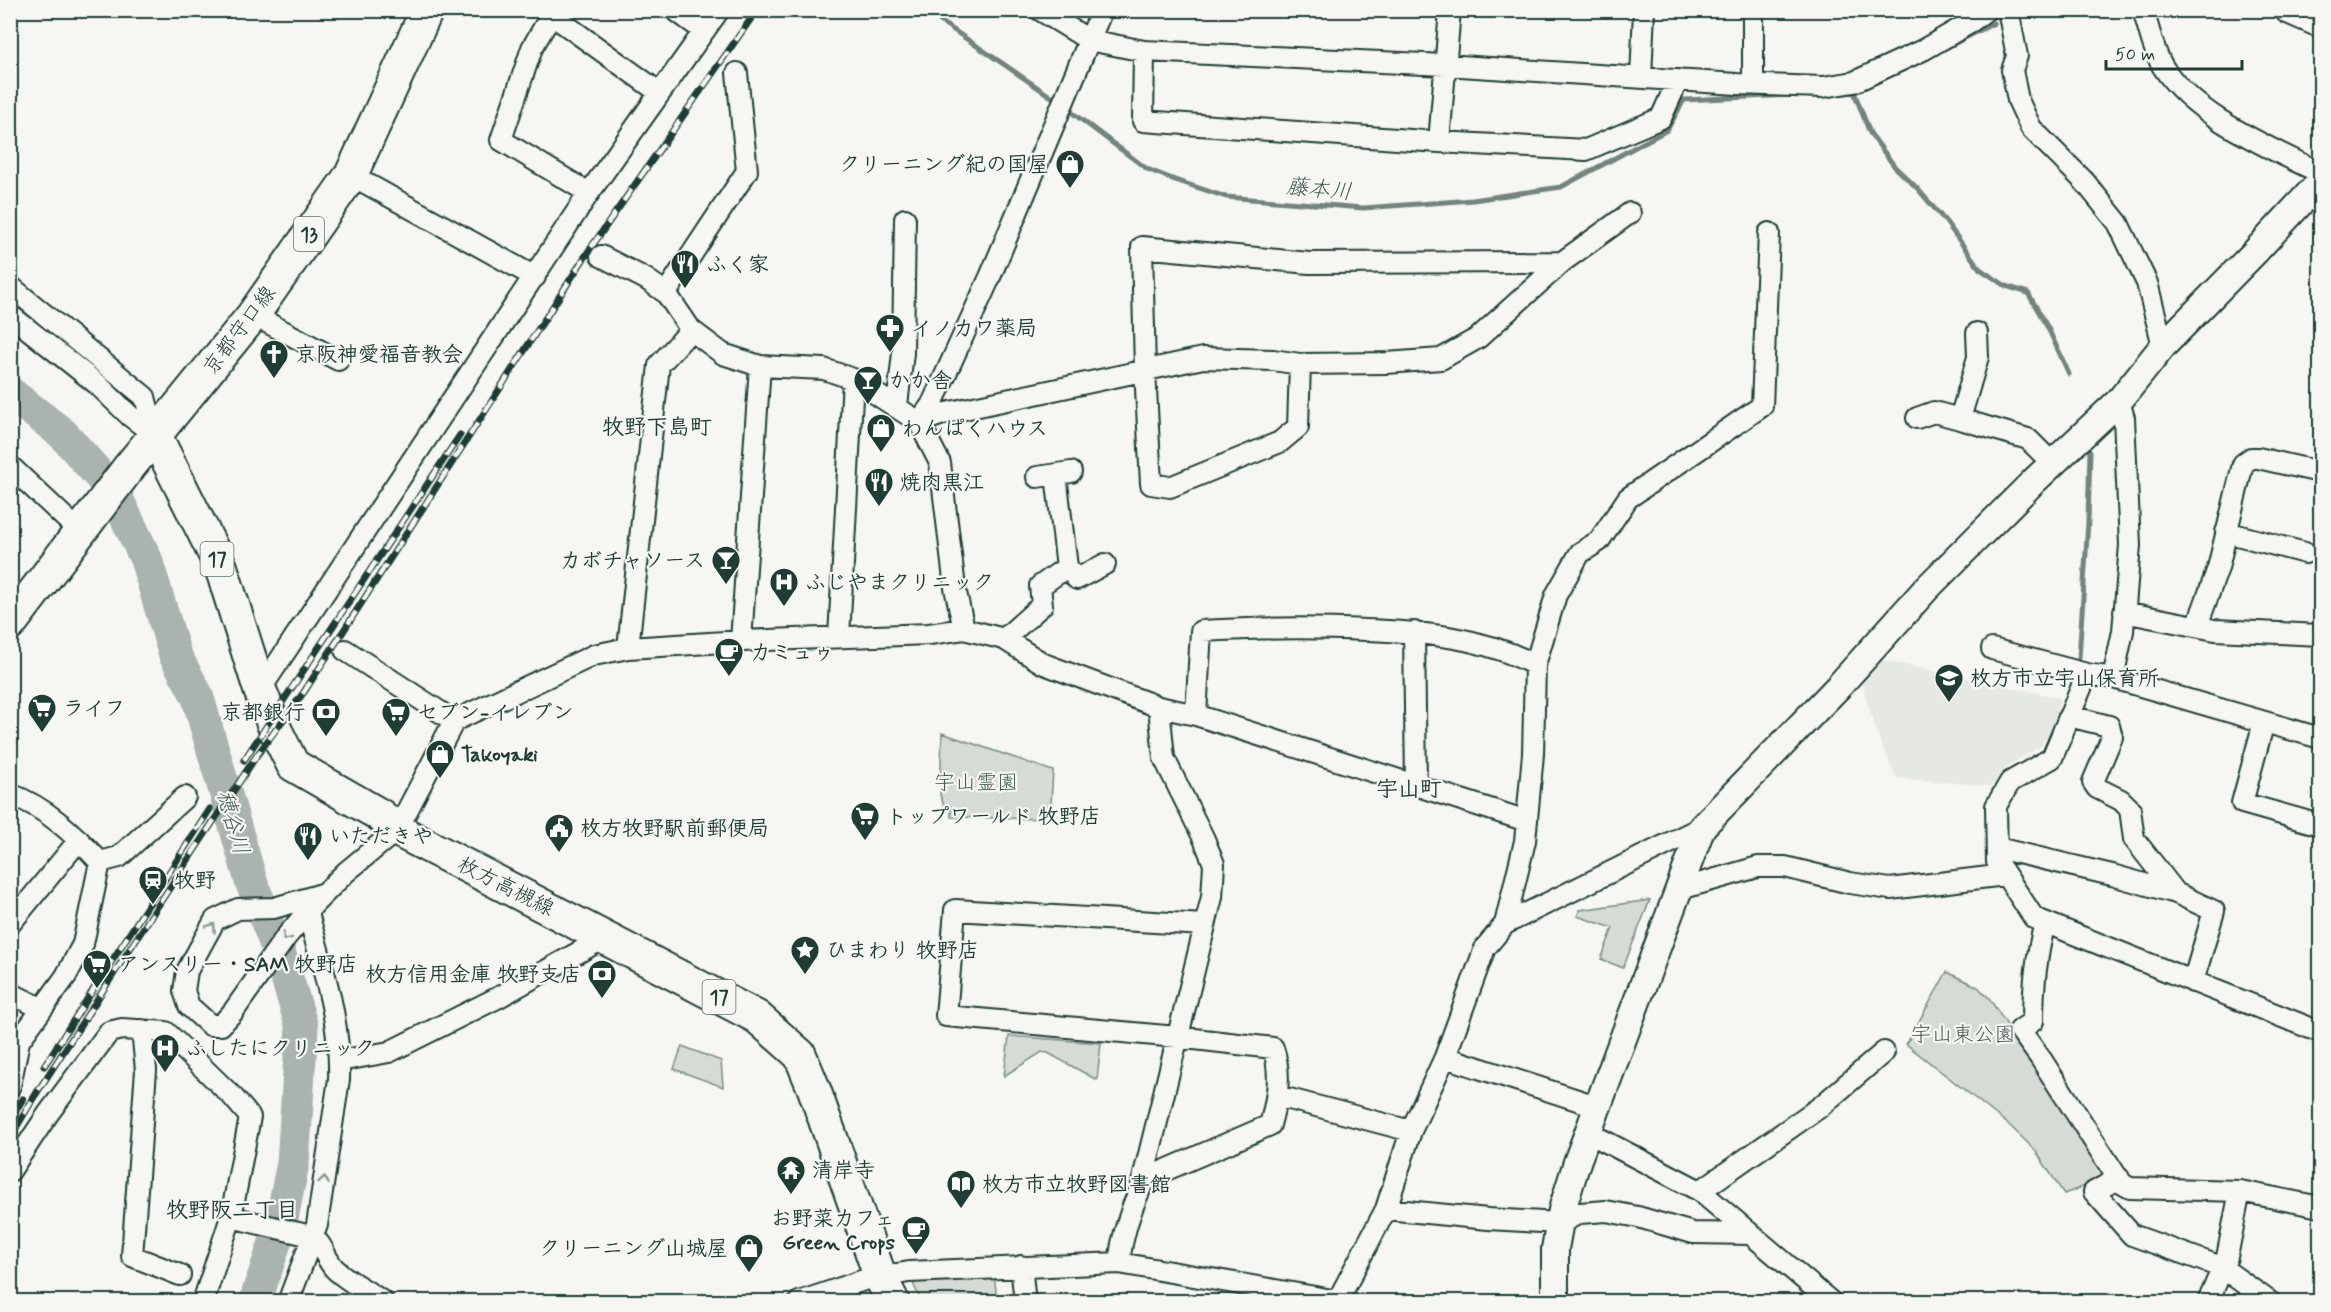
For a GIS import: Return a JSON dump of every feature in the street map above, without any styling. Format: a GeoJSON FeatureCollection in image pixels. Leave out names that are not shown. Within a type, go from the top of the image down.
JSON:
{"type":"FeatureCollection","features":[{"type":"Feature","properties":{"kind":"main road","name":"京都守口線"},"geometry":{"type":"LineString","coordinates":[[10,624],[130,466],[253,315],[351,175],[427,10]]}},
{"type":"Feature","properties":{"kind":"main road","name":"枚方高槻線"},"geometry":{"type":"LineString","coordinates":[[155,435],[221,567],[260,690],[292,765],[380,815],[397,830],[760,1019],[800,1055],[887,1289]]}},
{"type":"Feature","properties":{"kind":"street"},"geometry":{"type":"LineString","coordinates":[[675,10],[704,31]]}},
{"type":"Feature","properties":{"kind":"street"},"geometry":{"type":"LineString","coordinates":[[260,690],[589,194],[719,10]]}},
{"type":"Feature","properties":{"kind":"street"},"geometry":{"type":"LineString","coordinates":[[1040,10],[1089,40],[1144,51],[1445,65],[1823,87],[1854,82],[1923,50],[1968,24],[1986,10]]}},
{"type":"Feature","properties":{"kind":"street"},"geometry":{"type":"LineString","coordinates":[[919,422],[932,404],[990,277],[1102,10]]}},
{"type":"Feature","properties":{"kind":"street"},"geometry":{"type":"LineString","coordinates":[[1438,142],[1450,10]]}},
{"type":"Feature","properties":{"kind":"street"},"geometry":{"type":"LineString","coordinates":[[1641,78],[1644,10]]}},
{"type":"Feature","properties":{"kind":"street"},"geometry":{"type":"LineString","coordinates":[[1753,10],[1753,84]]}},
{"type":"Feature","properties":{"kind":"street"},"geometry":{"type":"LineString","coordinates":[[2008,10],[2017,56],[2012,70],[2018,100],[2031,128],[2084,181],[2118,223],[2147,284],[2163,345]]}},
{"type":"Feature","properties":{"kind":"street"},"geometry":{"type":"LineString","coordinates":[[2143,10],[2161,65],[2175,84],[2226,125],[2320,173]]}},
{"type":"Feature","properties":{"kind":"street"},"geometry":{"type":"LineString","coordinates":[[2288,10],[2320,24]]}},
{"type":"Feature","properties":{"kind":"street"},"geometry":{"type":"LineString","coordinates":[[589,194],[501,140],[532,48],[553,13],[660,93]]}},
{"type":"Feature","properties":{"kind":"street"},"geometry":{"type":"LineString","coordinates":[[1144,51],[1143,121],[1438,142],[1586,150],[1661,118],[1678,80]]}},
{"type":"Feature","properties":{"kind":"street"},"geometry":{"type":"LineString","coordinates":[[666,293],[747,171],[737,73]]}},
{"type":"Feature","properties":{"kind":"street"},"geometry":{"type":"LineString","coordinates":[[351,175],[535,277]]}},
{"type":"Feature","properties":{"kind":"street"},"geometry":{"type":"LineString","coordinates":[[799,1302],[887,1289],[934,1270],[1119,1263],[1334,1300],[1386,1209],[1411,1131],[1445,1057],[1485,948],[1505,924],[1702,827],[1838,687],[1926,589],[2052,463],[2119,401],[2163,345],[2320,182]]}},
{"type":"Feature","properties":{"kind":"street"},"geometry":{"type":"LineString","coordinates":[[919,422],[945,413],[1203,358],[1273,360],[1300,364],[1386,363],[1441,359],[1478,338],[1562,262],[1630,213]]}},
{"type":"Feature","properties":{"kind":"street"},"geometry":{"type":"LineString","coordinates":[[897,406],[903,353],[905,219]]}},
{"type":"Feature","properties":{"kind":"street"},"geometry":{"type":"LineString","coordinates":[[1505,924],[1525,841],[1533,754],[1534,665],[1556,595],[1580,553],[1599,541],[1628,498],[1762,406],[1769,233]]}},
{"type":"Feature","properties":{"kind":"street"},"geometry":{"type":"LineString","coordinates":[[1300,364],[1298,427],[1280,442],[1170,487],[1151,484],[1142,247],[1309,263],[1562,262]]}},
{"type":"Feature","properties":{"kind":"street"},"geometry":{"type":"LineString","coordinates":[[601,256],[646,279],[666,293],[691,330],[723,354],[759,366],[824,369],[853,379],[919,422],[940,463],[955,588],[964,629]]}},
{"type":"Feature","properties":{"kind":"street"},"geometry":{"type":"LineString","coordinates":[[10,286],[145,397],[155,435]]}},
{"type":"Feature","properties":{"kind":"street"},"geometry":{"type":"LineString","coordinates":[[10,315],[97,384],[130,416],[155,435]]}},
{"type":"Feature","properties":{"kind":"street"},"geometry":{"type":"LineString","coordinates":[[253,315],[338,360]]}},
{"type":"Feature","properties":{"kind":"street"},"geometry":{"type":"LineString","coordinates":[[628,648],[660,365],[691,330]]}},
{"type":"Feature","properties":{"kind":"street"},"geometry":{"type":"LineString","coordinates":[[1960,419],[1978,357],[1977,333]]}},
{"type":"Feature","properties":{"kind":"street"},"geometry":{"type":"LineString","coordinates":[[741,641],[759,366]]}},
{"type":"Feature","properties":{"kind":"street"},"geometry":{"type":"LineString","coordinates":[[839,637],[853,379]]}},
{"type":"Feature","properties":{"kind":"street"},"geometry":{"type":"LineString","coordinates":[[425,412],[433,411],[450,389],[462,386]]}},
{"type":"Feature","properties":{"kind":"street"},"geometry":{"type":"LineString","coordinates":[[2113,678],[2123,631],[2130,545],[2124,418],[2119,401]]}},
{"type":"Feature","properties":{"kind":"street"},"geometry":{"type":"LineString","coordinates":[[1917,418],[1934,412],[2028,439],[2052,463]]}},
{"type":"Feature","properties":{"kind":"street"},"geometry":{"type":"LineString","coordinates":[[2197,626],[2218,568],[2243,464],[2251,458],[2259,458],[2311,470]]}},
{"type":"Feature","properties":{"kind":"street"},"geometry":{"type":"LineString","coordinates":[[10,466],[83,528]]}},
{"type":"Feature","properties":{"kind":"street"},"geometry":{"type":"LineString","coordinates":[[1055,475],[1067,567],[1077,579],[1105,564]]}},
{"type":"Feature","properties":{"kind":"street"},"geometry":{"type":"LineString","coordinates":[[2226,532],[2305,553]]}},
{"type":"Feature","properties":{"kind":"street"},"geometry":{"type":"LineString","coordinates":[[1004,639],[1042,605],[1040,586],[1067,567]]}},
{"type":"Feature","properties":{"kind":"street"},"geometry":{"type":"LineString","coordinates":[[2124,612],[2215,630],[2320,635]]}},
{"type":"Feature","properties":{"kind":"street"},"geometry":{"type":"LineString","coordinates":[[1196,715],[1202,631],[1294,627],[1414,632],[1457,638],[1514,654],[1534,665]]}},
{"type":"Feature","properties":{"kind":"street"},"geometry":{"type":"LineString","coordinates":[[306,905],[238,909],[215,920],[187,971],[184,991],[189,1006],[210,1025],[221,1025],[233,1012],[306,905],[325,893],[346,872],[397,830],[454,721],[594,655],[628,648],[929,634],[964,629],[1004,639],[1044,664],[1159,707],[1196,715],[1527,821]]}},
{"type":"Feature","properties":{"kind":"street"},"geometry":{"type":"LineString","coordinates":[[1414,632],[1416,786]]}},
{"type":"Feature","properties":{"kind":"street"},"geometry":{"type":"LineString","coordinates":[[1992,649],[2086,674],[2113,678],[2320,738]]}},
{"type":"Feature","properties":{"kind":"street"},"geometry":{"type":"LineString","coordinates":[[345,650],[454,721]]}},
{"type":"Feature","properties":{"kind":"street"},"geometry":{"type":"LineString","coordinates":[[2086,674],[2052,758],[2010,782],[1996,806],[1997,862],[2005,875],[2034,918],[2320,1032]]}},
{"type":"Feature","properties":{"kind":"street"},"geometry":{"type":"LineString","coordinates":[[1119,1263],[1121,1241],[1128,1216],[1143,1180],[1212,897],[1214,864],[1164,758],[1159,707]]}},
{"type":"Feature","properties":{"kind":"street"},"geometry":{"type":"LineString","coordinates":[[2069,716],[2109,726],[2112,737],[2093,782],[2097,788],[2121,800],[2130,810],[2134,839],[2175,893]]}},
{"type":"Feature","properties":{"kind":"street"},"geometry":{"type":"LineString","coordinates":[[2264,722],[2242,803],[2320,825]]}},
{"type":"Feature","properties":{"kind":"street"},"geometry":{"type":"LineString","coordinates":[[10,794],[26,800],[80,840],[99,862]]}},
{"type":"Feature","properties":{"kind":"street"},"geometry":{"type":"LineString","coordinates":[[99,862],[119,857],[185,797]]}},
{"type":"Feature","properties":{"kind":"street"},"geometry":{"type":"LineString","coordinates":[[1555,1302],[1555,1249],[1577,1162],[1702,827]]}},
{"type":"Feature","properties":{"kind":"street"},"geometry":{"type":"LineString","coordinates":[[10,924],[80,840]]}},
{"type":"Feature","properties":{"kind":"street"},"geometry":{"type":"LineString","coordinates":[[1996,848],[2175,893],[2214,911],[2193,982]]}},
{"type":"Feature","properties":{"kind":"street"},"geometry":{"type":"LineString","coordinates":[[10,1086],[19,1041],[66,976],[83,944],[99,862]]}},
{"type":"Feature","properties":{"kind":"street"},"geometry":{"type":"LineString","coordinates":[[1677,890],[1758,867],[1785,867],[1850,883],[1890,889],[2005,875]]}},
{"type":"Feature","properties":{"kind":"street"},"geometry":{"type":"LineString","coordinates":[[288,1302],[307,1235],[317,1224],[336,1109],[339,1061],[330,997],[306,905]]}},
{"type":"Feature","properties":{"kind":"street"},"geometry":{"type":"LineString","coordinates":[[1143,1180],[1270,1125],[1278,1096],[1278,1062],[1273,1048],[946,1016],[955,910],[1204,925]]}},
{"type":"Feature","properties":{"kind":"street"},"geometry":{"type":"LineString","coordinates":[[2045,923],[2037,953],[2033,984],[2033,1021],[2020,1030],[2119,1178],[2130,1188],[2240,1191],[2320,1207]]}},
{"type":"Feature","properties":{"kind":"street"},"geometry":{"type":"LineString","coordinates":[[339,1061],[388,1052],[499,997],[606,937]]}},
{"type":"Feature","properties":{"kind":"street"},"geometry":{"type":"LineString","coordinates":[[10,993],[41,1008]]}},
{"type":"Feature","properties":{"kind":"street"},"geometry":{"type":"LineString","coordinates":[[10,1171],[48,1114],[109,1032],[122,1029],[166,1032],[233,1097],[250,1117],[235,1217],[203,1302]]}},
{"type":"Feature","properties":{"kind":"street"},"geometry":{"type":"LineString","coordinates":[[142,1030],[146,1070],[132,1256],[180,1275]]}},
{"type":"Feature","properties":{"kind":"street"},"geometry":{"type":"LineString","coordinates":[[1700,1191],[1820,1107],[1884,1052]]}},
{"type":"Feature","properties":{"kind":"street"},"geometry":{"type":"LineString","coordinates":[[1445,1057],[1599,1107]]}},
{"type":"Feature","properties":{"kind":"street"},"geometry":{"type":"LineString","coordinates":[[1278,1096],[1411,1131]]}},
{"type":"Feature","properties":{"kind":"street"},"geometry":{"type":"LineString","coordinates":[[1589,1133],[1700,1191],[1831,1302]]}},
{"type":"Feature","properties":{"kind":"street"},"geometry":{"type":"LineString","coordinates":[[2119,1178],[2094,1192],[2132,1235],[2221,1267],[2270,1302]]}},
{"type":"Feature","properties":{"kind":"street"},"geometry":{"type":"LineString","coordinates":[[2208,1302],[2227,1257],[2240,1191]]}},
{"type":"Feature","properties":{"kind":"street"},"geometry":{"type":"LineString","coordinates":[[1386,1209],[1560,1223],[1580,1213],[1606,1211],[1638,1217],[1693,1233],[1751,1234]]}},
{"type":"Feature","properties":{"kind":"street"},"geometry":{"type":"LineString","coordinates":[[235,1217],[307,1235],[320,1243],[333,1268],[357,1287],[383,1302]]}},
{"type":"Feature","properties":{"kind":"street"},"geometry":{"type":"LineString","coordinates":[[1021,1266],[1025,1302]]}},
{"type":"Feature","properties":{"kind":"shaded area"},"geometry":{"type":"Polygon","coordinates":[[[1876,659],[2060,698],[2054,726],[2041,746],[2008,766],[1991,786],[1896,778],[1877,734],[1860,677],[1876,659]]]}},
{"type":"Feature","properties":{"kind":"green space","name":"宇山霊園"},"geometry":{"type":"Polygon","coordinates":[[[942,733],[1053,771],[1050,819],[951,817],[951,807],[945,808],[940,795],[942,733]]]}},
{"type":"Feature","properties":{"kind":"green space"},"geometry":{"type":"Polygon","coordinates":[[[1650,900],[1623,968],[1601,959],[1613,928],[1577,916],[1580,910],[1650,900]]]}},
{"type":"Feature","properties":{"kind":"green space","name":"宇山東公園"},"geometry":{"type":"Polygon","coordinates":[[[1947,972],[1978,987],[1989,998],[2108,1177],[2064,1194],[2035,1150],[2009,1125],[1906,1044],[1947,972]]]}},
{"type":"Feature","properties":{"kind":"green space"},"geometry":{"type":"Polygon","coordinates":[[[1009,1036],[1101,1043],[1097,1080],[1048,1053],[1042,1052],[1004,1076],[1009,1036]]]}},
{"type":"Feature","properties":{"kind":"green space"},"geometry":{"type":"Polygon","coordinates":[[[682,1046],[721,1061],[723,1087],[674,1069],[682,1046]]]}},
{"type":"Feature","properties":{"kind":"green space"},"geometry":{"type":"Polygon","coordinates":[[[994,1273],[997,1301],[921,1301],[912,1281],[994,1273]]]}},
{"type":"Feature","properties":{"kind":"green space"},"geometry":{"type":"Polygon","coordinates":[[[874,1286],[880,1302],[828,1302],[874,1286]]]}},
{"type":"Feature","properties":{"kind":"waterway"},"geometry":{"type":"LineString","coordinates":[[924,10],[1059,102]]}},
{"type":"Feature","properties":{"kind":"waterway","name":"藤本川"},"geometry":{"type":"LineString","coordinates":[[1934,54],[1994,23]]}},
{"type":"Feature","properties":{"kind":"waterway"},"geometry":{"type":"LineString","coordinates":[[1844,93],[1854,92],[1870,133],[1895,167],[1917,188],[1946,222],[1980,269],[2006,286],[2028,293],[2048,328],[2069,374]]}},
{"type":"Feature","properties":{"kind":"waterway","name":"藤本川"},"geometry":{"type":"LineString","coordinates":[[1066,108],[1147,169],[1175,180],[1226,197],[1363,208],[1473,200],[1561,187],[1667,130],[1684,100],[1790,95]]}},
{"type":"Feature","properties":{"kind":"waterway","name":"穂谷川"},"geometry":{"type":"LineString","coordinates":[[10,393],[63,434],[114,492],[146,559],[175,655],[197,695],[251,881],[280,955],[302,1027],[293,1163],[280,1228],[255,1302]]}},
{"type":"Feature","properties":{"kind":"waterway"},"geometry":{"type":"LineString","coordinates":[[2079,658],[2090,451]]}},
{"type":"Feature","properties":{"kind":"railway"},"geometry":{"type":"LineString","coordinates":[[10,1138],[157,907],[257,755],[304,692],[590,249],[757,10]]}},
{"type":"Feature","properties":{"kind":"railway"},"geometry":{"type":"LineString","coordinates":[[244,760],[460,435]]}},
{"type":"Feature","properties":{"kind":"railway"},"geometry":{"type":"LineString","coordinates":[[44,1066],[210,809]]}},
{"type":"Feature","properties":{"kind":"railway"},"geometry":{"type":"LineString","coordinates":[[10,1120],[23,1099]]}},
{"type":"Feature","properties":{"kind":"place","name":"クリーニング紀の国屋"},"geometry":{"type":"Point","coordinates":[1070,190]}},
{"type":"Feature","properties":{"kind":"place","name":"ふく家"},"geometry":{"type":"Point","coordinates":[685,290]}},
{"type":"Feature","properties":{"kind":"place","name":"イノカワ薬局"},"geometry":{"type":"Point","coordinates":[890,354]}},
{"type":"Feature","properties":{"kind":"place","name":"京阪神愛福音教会"},"geometry":{"type":"Point","coordinates":[274,380]}},
{"type":"Feature","properties":{"kind":"place","name":"かか舎"},"geometry":{"type":"Point","coordinates":[868,406]}},
{"type":"Feature","properties":{"kind":"place","name":"わんぱくハウス"},"geometry":{"type":"Point","coordinates":[881,454]}},
{"type":"Feature","properties":{"kind":"place","name":"焼肉黒江"},"geometry":{"type":"Point","coordinates":[879,508]}},
{"type":"Feature","properties":{"kind":"place","name":"カボチャソース"},"geometry":{"type":"Point","coordinates":[726,586]}},
{"type":"Feature","properties":{"kind":"place","name":"ふじやまクリニック"},"geometry":{"type":"Point","coordinates":[784,608]}},
{"type":"Feature","properties":{"kind":"place","name":"カミュゥ"},"geometry":{"type":"Point","coordinates":[729,678]}},
{"type":"Feature","properties":{"kind":"place","name":"枚方市立宇山保育所"},"geometry":{"type":"Point","coordinates":[1949,704]}},
{"type":"Feature","properties":{"kind":"place","name":"ライフ"},"geometry":{"type":"Point","coordinates":[42,734]}},
{"type":"Feature","properties":{"kind":"place","name":"京都銀行"},"geometry":{"type":"Point","coordinates":[326,738]}},
{"type":"Feature","properties":{"kind":"place","name":"セブン-イレブン"},"geometry":{"type":"Point","coordinates":[396,738]}},
{"type":"Feature","properties":{"kind":"place","name":"Takoyaki"},"geometry":{"type":"Point","coordinates":[440,780]}},
{"type":"Feature","properties":{"kind":"place","name":"トップワールド 牧野店"},"geometry":{"type":"Point","coordinates":[865,842]}},
{"type":"Feature","properties":{"kind":"place","name":"枚方牧野駅前郵便局"},"geometry":{"type":"Point","coordinates":[559,854]}},
{"type":"Feature","properties":{"kind":"place","name":"いただきや"},"geometry":{"type":"Point","coordinates":[308,862]}},
{"type":"Feature","properties":{"kind":"place","name":"牧野"},"geometry":{"type":"Point","coordinates":[153,906]}},
{"type":"Feature","properties":{"kind":"place","name":"ひまわり 牧野店"},"geometry":{"type":"Point","coordinates":[805,976]}},
{"type":"Feature","properties":{"kind":"place","name":"アンスリー・SAM 牧野店"},"geometry":{"type":"Point","coordinates":[97,990]}},
{"type":"Feature","properties":{"kind":"place","name":"枚方信用金庫 牧野支店"},"geometry":{"type":"Point","coordinates":[602,1000]}},
{"type":"Feature","properties":{"kind":"place","name":"ふしたにクリニック"},"geometry":{"type":"Point","coordinates":[165,1074]}},
{"type":"Feature","properties":{"kind":"place","name":"清岸寺"},"geometry":{"type":"Point","coordinates":[791,1196]}},
{"type":"Feature","properties":{"kind":"place","name":"枚方市立牧野図書館"},"geometry":{"type":"Point","coordinates":[961,1210]}},
{"type":"Feature","properties":{"kind":"place","name":"お野菜カフェ Green Crops"},"geometry":{"type":"Point","coordinates":[916,1256]}},
{"type":"Feature","properties":{"kind":"place","name":"クリーニング山城屋"},"geometry":{"type":"Point","coordinates":[749,1274]}},
{"type":"Feature","properties":{"kind":"district","name":"牧野下島町"},"geometry":{"type":"Point","coordinates":[657,426]}},
{"type":"Feature","properties":{"kind":"district","name":"宇山町"},"geometry":{"type":"Point","coordinates":[1409,788]}},
{"type":"Feature","properties":{"kind":"district","name":"牧野阪二丁目"},"geometry":{"type":"Point","coordinates":[232,1209]}}]}
